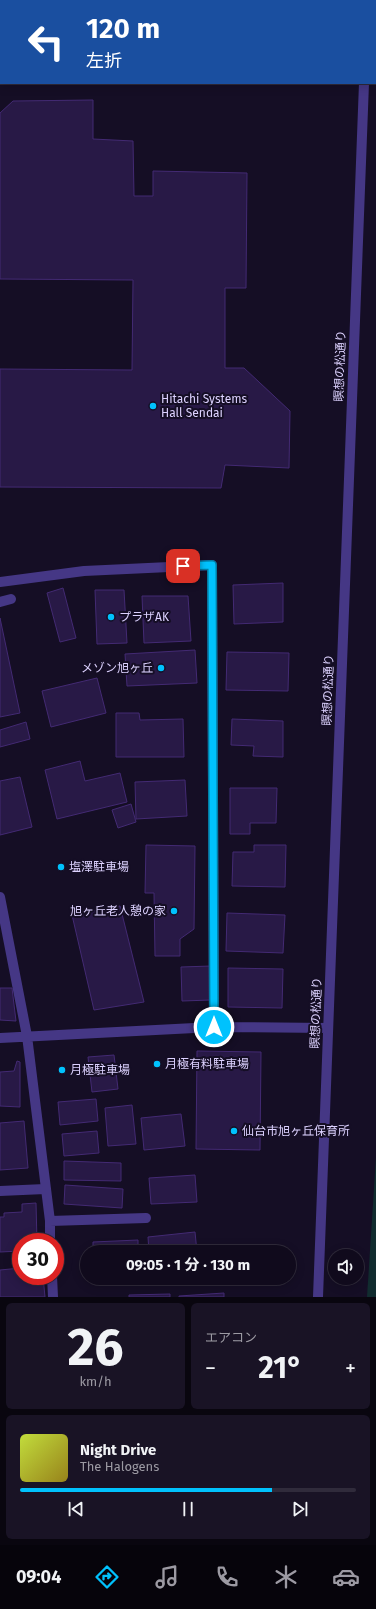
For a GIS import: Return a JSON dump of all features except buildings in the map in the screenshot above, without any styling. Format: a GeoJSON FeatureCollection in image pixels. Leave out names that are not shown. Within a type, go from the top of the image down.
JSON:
{"type":"FeatureCollection","features":[{"type":"Feature","properties":{"kind":"street","name":"瞑想の松通り"},"geometry":{"type":"LineString","coordinates":[[318,1297],[364,84]]}},
{"type":"Feature","properties":{"kind":"street"},"geometry":{"type":"LineString","coordinates":[[0,582],[84,571],[212,565],[214,1027]]}},
{"type":"Feature","properties":{"kind":"street"},"geometry":{"type":"LineString","coordinates":[[0,602],[11,599]]}},
{"type":"Feature","properties":{"kind":"street"},"geometry":{"type":"LineString","coordinates":[[0,897],[27,1036],[50,1221],[50,1233]]}},
{"type":"Feature","properties":{"kind":"street"},"geometry":{"type":"LineString","coordinates":[[0,1038],[214,1027],[328,1028]]}},
{"type":"Feature","properties":{"kind":"street"},"geometry":{"type":"LineString","coordinates":[[0,1191],[45,1189]]}},
{"type":"Feature","properties":{"kind":"street"},"geometry":{"type":"LineString","coordinates":[[50,1221],[146,1218]]}},
{"type":"Feature","properties":{"kind":"street"},"geometry":{"type":"LineString","coordinates":[[52,1285],[53,1297]]}},
{"type":"Feature","properties":{"kind":"green space"},"geometry":{"type":"Polygon","coordinates":[[[376,1157],[376,1297],[367,1297],[376,1157]]]}},
{"type":"Feature","properties":{"kind":"place","name":"Hitachi Systems Hall Sendai"},"geometry":{"type":"Point","coordinates":[153,406]}},
{"type":"Feature","properties":{"kind":"place","name":"プラザAK"},"geometry":{"type":"Point","coordinates":[111,617]}},
{"type":"Feature","properties":{"kind":"place","name":"メゾン旭ヶ丘"},"geometry":{"type":"Point","coordinates":[161,668]}},
{"type":"Feature","properties":{"kind":"place","name":"塩澤駐車場"},"geometry":{"type":"Point","coordinates":[61,867]}},
{"type":"Feature","properties":{"kind":"place","name":"旭ヶ丘老人憩の家"},"geometry":{"type":"Point","coordinates":[174,911]}},
{"type":"Feature","properties":{"kind":"place","name":"月極有料駐車場"},"geometry":{"type":"Point","coordinates":[157,1064]}},
{"type":"Feature","properties":{"kind":"place","name":"月極駐車場"},"geometry":{"type":"Point","coordinates":[62,1070]}},
{"type":"Feature","properties":{"kind":"place","name":"仙台市旭ヶ丘保育所"},"geometry":{"type":"Point","coordinates":[234,1131]}},
{"type":"Feature","properties":{"kind":"route"},"geometry":{"type":"LineString","coordinates":[[183,566],[212,565],[214,1027]]}}]}
